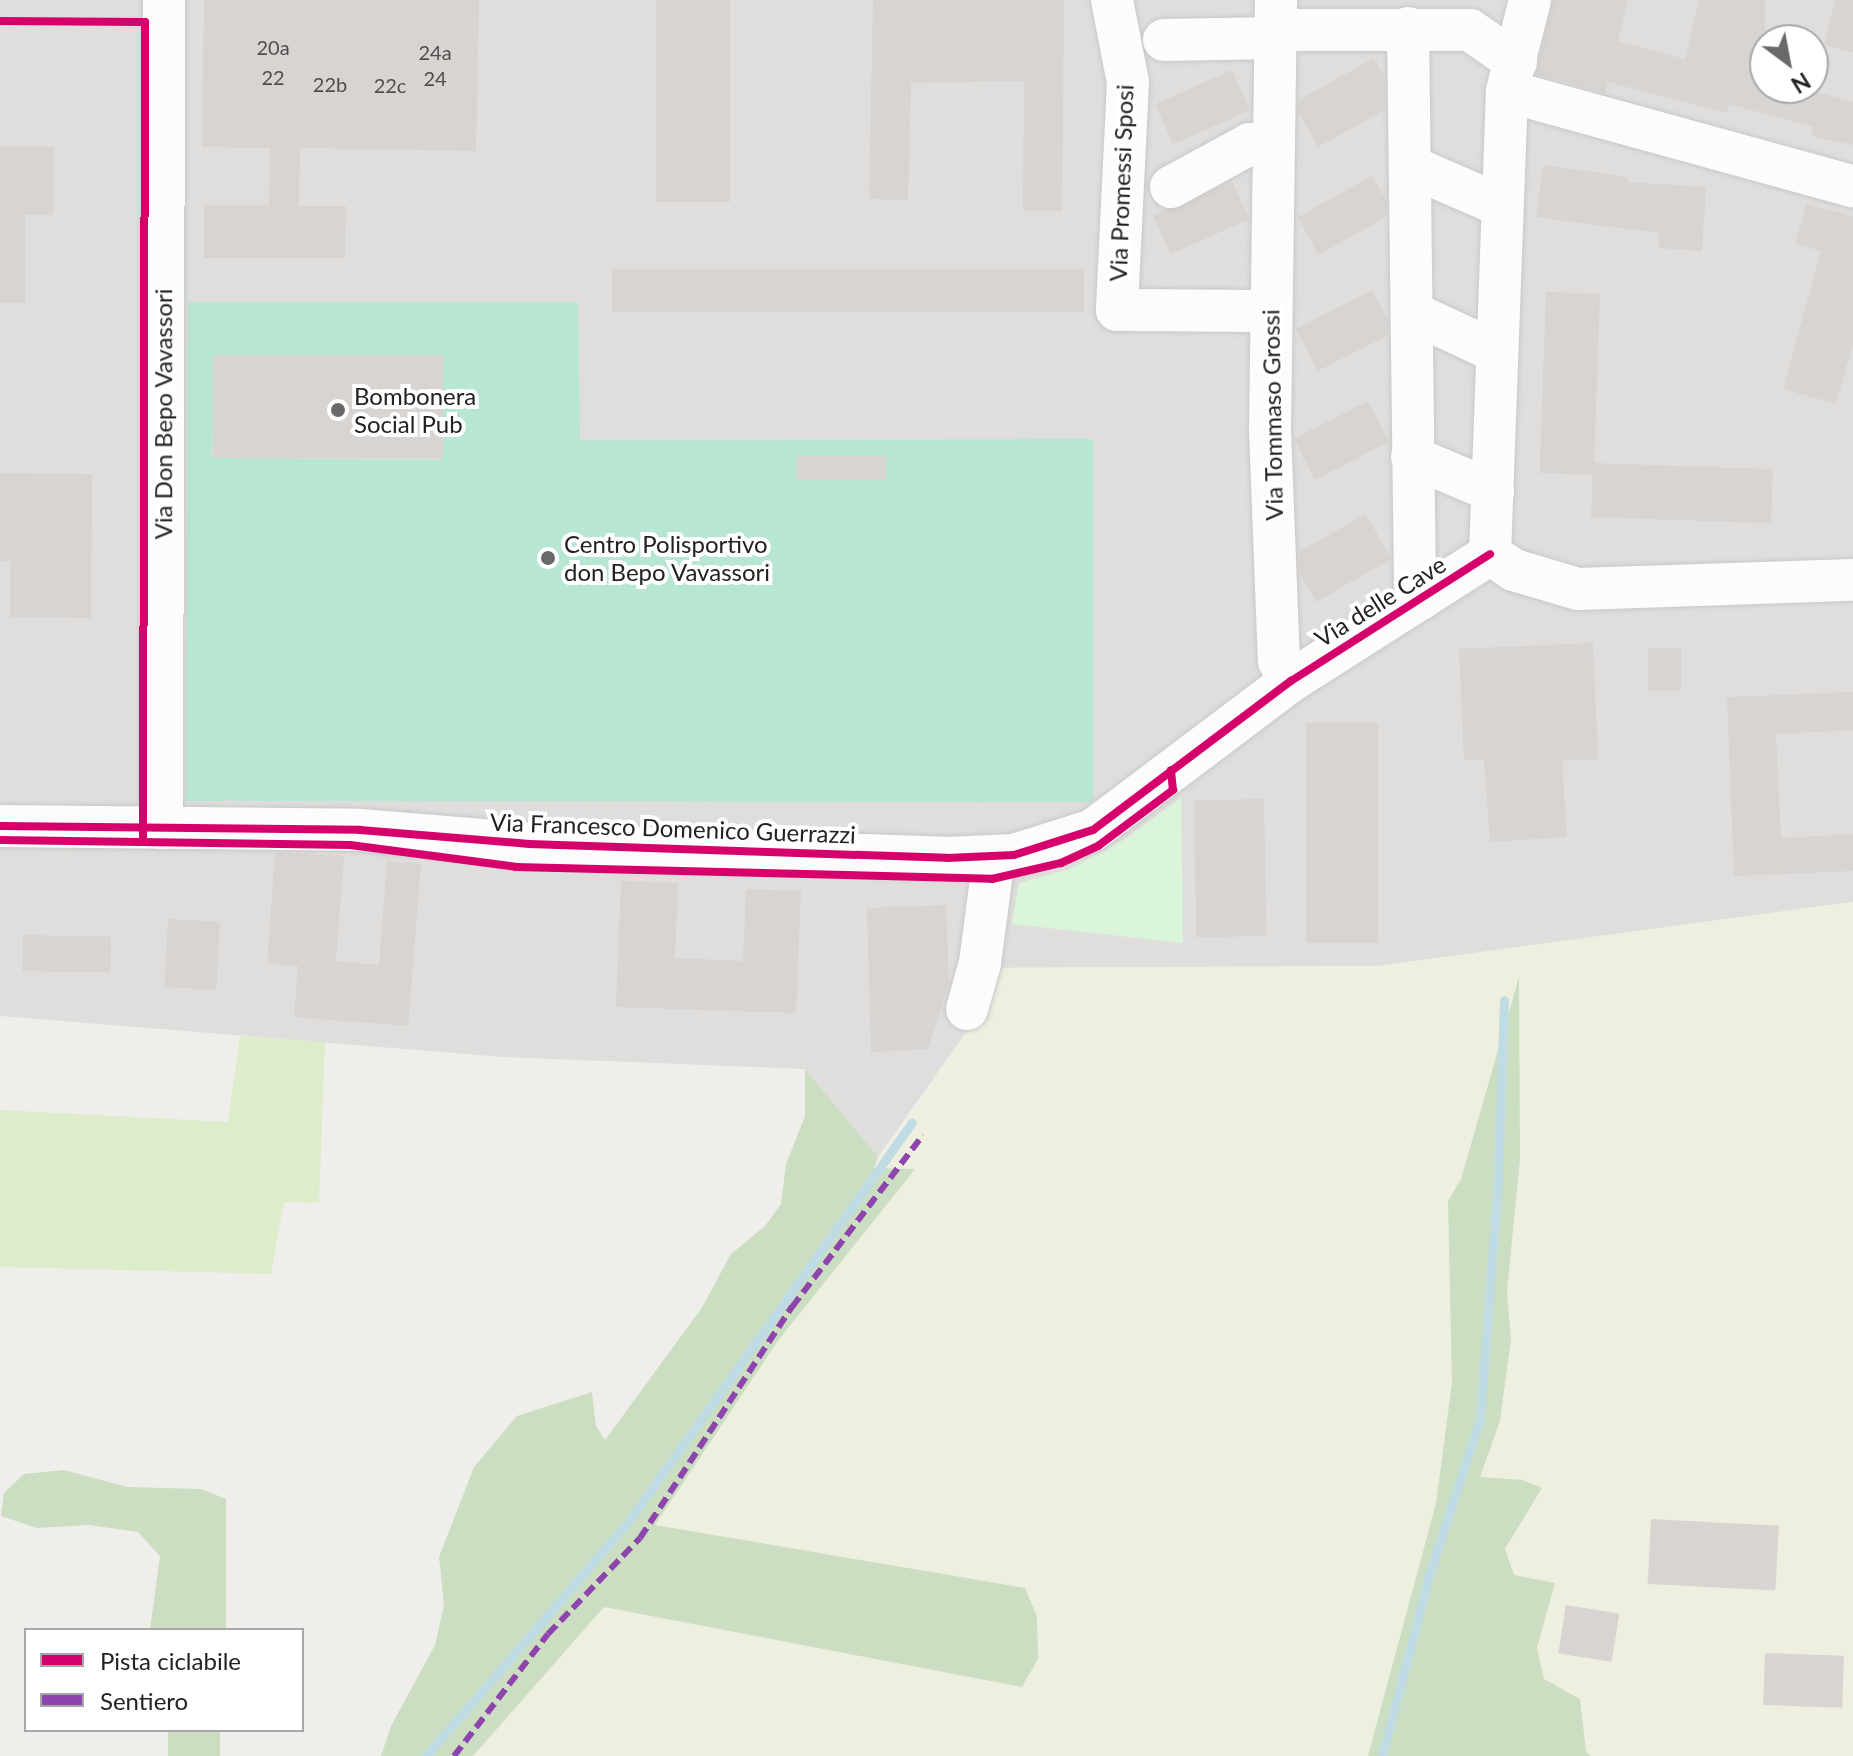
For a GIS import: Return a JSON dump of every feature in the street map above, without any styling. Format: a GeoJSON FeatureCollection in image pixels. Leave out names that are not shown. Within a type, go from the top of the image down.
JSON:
{"type":"FeatureCollection","features":[{"type":"Feature","properties":{"kind":"street","name":"Via Promessi Sposi"},"geometry":{"type":"LineString","coordinates":[[1112,0],[1128,82],[1117,310],[1270,311]]}},
{"type":"Feature","properties":{"kind":"street"},"geometry":{"type":"LineString","coordinates":[[1530,0],[1512,77],[1502,206],[1490,554],[1514,570],[1578,589],[1853,580]]}},
{"type":"Feature","properties":{"kind":"street","name":"Via Don Bepo Vavassori"},"geometry":{"type":"LineString","coordinates":[[162,828],[164,17]]}},
{"type":"Feature","properties":{"kind":"street"},"geometry":{"type":"LineString","coordinates":[[1421,599],[1415,584],[1412,457],[1412,167],[1434,19]]}},
{"type":"Feature","properties":{"kind":"street"},"geometry":{"type":"LineString","coordinates":[[1164,40],[1276,23],[1434,19],[1470,30],[1512,77],[1853,186]]}},
{"type":"Feature","properties":{"kind":"street","name":"Via Tommaso Grossi"},"geometry":{"type":"LineString","coordinates":[[1276,23],[1270,311],[1279,661],[1291,681]]}},
{"type":"Feature","properties":{"kind":"street"},"geometry":{"type":"LineString","coordinates":[[1171,187],[1250,144],[1274,145]]}},
{"type":"Feature","properties":{"kind":"street"},"geometry":{"type":"LineString","coordinates":[[1412,167],[1502,206]]}},
{"type":"Feature","properties":{"kind":"street"},"geometry":{"type":"LineString","coordinates":[[1413,313],[1495,351]]}},
{"type":"Feature","properties":{"kind":"street"},"geometry":{"type":"LineString","coordinates":[[1412,457],[1493,491]]}},
{"type":"Feature","properties":{"kind":"street","name":"Via delle Cave"},"geometry":{"type":"LineString","coordinates":[[1291,681],[1490,554]]}},
{"type":"Feature","properties":{"kind":"street","name":"Via Francesco Domenico Guerrazzi"},"geometry":{"type":"LineString","coordinates":[[0,826],[360,830],[529,844],[994,857],[1042,849],[1093,830],[1291,681]]}},
{"type":"Feature","properties":{"kind":"street"},"geometry":{"type":"LineString","coordinates":[[967,1009],[980,963],[994,857]]}},
{"type":"Feature","properties":{"kind":"shaded area"},"geometry":{"type":"Polygon","coordinates":[[[0,0],[1853,0],[1853,902],[1378,966],[991,968],[986,1004],[878,1157],[805,1069],[503,1057],[0,1016],[0,0]]]}},
{"type":"Feature","properties":{"kind":"shaded area"},"geometry":{"type":"Polygon","coordinates":[[[0,0],[134,0],[134,7],[0,6],[0,0]]]}},
{"type":"Feature","properties":{"kind":"shaded area"},"geometry":{"type":"Polygon","coordinates":[[[1116,86],[1115,193],[1097,203],[1097,96],[1116,86]]]}},
{"type":"Feature","properties":{"kind":"shaded area"},"geometry":{"type":"Polygon","coordinates":[[[1155,279],[1243,281],[1243,303],[1155,301],[1155,279]]]}},
{"type":"Feature","properties":{"kind":"shaded area"},"geometry":{"type":"Polygon","coordinates":[[[1147,326],[1245,328],[1245,346],[1147,344],[1147,326]]]}},
{"type":"Feature","properties":{"kind":"shaded area"},"geometry":{"type":"Polygon","coordinates":[[[632,352],[1257,352],[1257,422],[632,422],[632,352]]]}},
{"type":"Feature","properties":{"kind":"shaded area"},"geometry":{"type":"Polygon","coordinates":[[[1178,444],[1249,444],[1249,668],[1178,668],[1178,444]]]}},
{"type":"Feature","properties":{"kind":"shaded area"},"geometry":{"type":"Polygon","coordinates":[[[1715,546],[1853,546],[1853,566],[1715,566],[1715,546]]]}},
{"type":"Feature","properties":{"kind":"shaded area"},"geometry":{"type":"Polygon","coordinates":[[[1708,596],[1853,596],[1853,617],[1708,617],[1708,596]]]}},
{"type":"Feature","properties":{"kind":"shaded area"},"geometry":{"type":"Polygon","coordinates":[[[0,796],[79,797],[79,807],[0,806],[0,796]]]}},
{"type":"Feature","properties":{"kind":"shaded area"},"geometry":{"type":"Polygon","coordinates":[[[224,800],[486,818],[486,828],[223,810],[224,800]]]}},
{"type":"Feature","properties":{"kind":"shaded area"},"geometry":{"type":"Polygon","coordinates":[[[525,818],[800,835],[803,826],[938,833],[936,841],[525,829],[525,818]]]}},
{"type":"Feature","properties":{"kind":"shaded area"},"geometry":{"type":"Polygon","coordinates":[[[438,886],[512,890],[505,1030],[431,1026],[438,886]]]}},
{"type":"Feature","properties":{"kind":"green space"},"geometry":{"type":"Polygon","coordinates":[[[188,302],[578,302],[580,440],[1093,439],[1093,802],[186,801],[188,302]],[[214,355],[212,458],[442,460],[443,358],[214,355]],[[798,456],[798,480],[886,480],[885,456],[798,456]]]}},
{"type":"Feature","properties":{"kind":"green space"},"geometry":{"type":"Polygon","coordinates":[[[1181,798],[1183,943],[1012,924],[1019,883],[1070,869],[1125,839],[1181,798]]]}},
{"type":"Feature","properties":{"kind":"green space"},"geometry":{"type":"Polygon","coordinates":[[[1853,902],[1853,1756],[1591,1756],[1586,1752],[1580,1699],[1543,1679],[1537,1648],[1554,1583],[1514,1575],[1504,1549],[1535,1505],[1522,1480],[1480,1478],[1500,1421],[1511,1339],[1507,1292],[1520,1159],[1518,980],[1460,1180],[1448,1201],[1452,1383],[1436,1503],[1368,1756],[473,1756],[604,1607],[1022,1687],[1038,1659],[1037,1616],[1025,1588],[654,1525],[777,1342],[914,1169],[874,1168],[986,1004],[991,968],[1378,966],[1853,902]]]}},
{"type":"Feature","properties":{"kind":"green space"},"geometry":{"type":"Polygon","coordinates":[[[1519,977],[1520,1159],[1507,1292],[1511,1339],[1500,1421],[1480,1477],[1523,1480],[1542,1488],[1505,1549],[1514,1575],[1555,1583],[1537,1648],[1544,1679],[1580,1699],[1586,1752],[1591,1756],[1368,1756],[1436,1503],[1452,1383],[1448,1201],[1461,1179],[1519,977]]]}},
{"type":"Feature","properties":{"kind":"green space"},"geometry":{"type":"Polygon","coordinates":[[[240,1036],[325,1042],[319,1203],[284,1202],[271,1274],[0,1267],[0,1110],[228,1122],[240,1036]]]}},
{"type":"Feature","properties":{"kind":"green space"},"geometry":{"type":"Polygon","coordinates":[[[805,1069],[878,1157],[874,1168],[915,1169],[777,1342],[655,1525],[1025,1588],[1037,1616],[1038,1659],[1022,1687],[604,1607],[473,1756],[381,1756],[391,1726],[435,1645],[444,1605],[439,1557],[474,1467],[517,1416],[592,1392],[596,1426],[605,1440],[701,1309],[731,1254],[765,1226],[781,1204],[786,1164],[805,1116],[805,1069]]]}},
{"type":"Feature","properties":{"kind":"green space"},"geometry":{"type":"Polygon","coordinates":[[[64,1470],[127,1487],[201,1489],[226,1499],[226,1628],[150,1628],[160,1556],[138,1532],[89,1525],[37,1528],[1,1516],[4,1493],[24,1474],[64,1470]]]}},
{"type":"Feature","properties":{"kind":"green space"},"geometry":{"type":"Polygon","coordinates":[[[168,1732],[220,1732],[220,1756],[168,1756],[168,1732]]]}},
{"type":"Feature","properties":{"kind":"building"},"geometry":{"type":"Polygon","coordinates":[[[204,0],[479,0],[476,151],[300,148],[299,206],[346,206],[345,258],[204,258],[204,205],[269,205],[270,148],[202,147],[204,0]]]}},
{"type":"Feature","properties":{"kind":"building"},"geometry":{"type":"Polygon","coordinates":[[[656,0],[730,0],[730,202],[656,202],[656,0]]]}},
{"type":"Feature","properties":{"kind":"building"},"geometry":{"type":"Polygon","coordinates":[[[873,0],[1064,0],[1062,211],[1023,211],[1024,81],[911,83],[908,200],[869,199],[873,0]]]}},
{"type":"Feature","properties":{"kind":"building"},"geometry":{"type":"Polygon","coordinates":[[[1553,0],[1628,0],[1618,41],[1685,59],[1699,0],[1765,0],[1765,24],[1749,24],[1749,104],[1829,104],[1829,95],[1853,102],[1853,145],[1811,136],[1813,127],[1729,104],[1727,113],[1608,82],[1605,93],[1536,74],[1553,0]]]}},
{"type":"Feature","properties":{"kind":"building"},"geometry":{"type":"Polygon","coordinates":[[[1835,0],[1853,0],[1853,52],[1829,46],[1829,25],[1835,0]]]}},
{"type":"Feature","properties":{"kind":"building"},"geometry":{"type":"Polygon","coordinates":[[[1374,58],[1385,78],[1385,110],[1318,147],[1298,111],[1299,100],[1374,58]]]}},
{"type":"Feature","properties":{"kind":"building"},"geometry":{"type":"Polygon","coordinates":[[[1232,70],[1250,110],[1173,144],[1155,104],[1232,70]]]}},
{"type":"Feature","properties":{"kind":"building"},"geometry":{"type":"Polygon","coordinates":[[[0,146],[54,147],[53,215],[25,215],[25,303],[0,303],[0,146]]]}},
{"type":"Feature","properties":{"kind":"building"},"geometry":{"type":"Polygon","coordinates":[[[1543,165],[1628,177],[1628,182],[1706,187],[1702,251],[1659,248],[1659,233],[1536,217],[1543,165]]]}},
{"type":"Feature","properties":{"kind":"building"},"geometry":{"type":"Polygon","coordinates":[[[1372,176],[1386,200],[1386,217],[1318,255],[1298,217],[1372,176]]]}},
{"type":"Feature","properties":{"kind":"building"},"geometry":{"type":"Polygon","coordinates":[[[1232,181],[1249,219],[1171,254],[1153,216],[1232,181]]]}},
{"type":"Feature","properties":{"kind":"building"},"geometry":{"type":"Polygon","coordinates":[[[1806,204],[1853,216],[1853,344],[1836,404],[1783,389],[1821,251],[1795,244],[1806,204]]]}},
{"type":"Feature","properties":{"kind":"building"},"geometry":{"type":"Polygon","coordinates":[[[612,269],[1084,269],[1084,312],[612,312],[612,269]]]}},
{"type":"Feature","properties":{"kind":"building"},"geometry":{"type":"Polygon","coordinates":[[[1372,290],[1388,320],[1388,335],[1318,371],[1296,329],[1372,290]]]}},
{"type":"Feature","properties":{"kind":"building"},"geometry":{"type":"Polygon","coordinates":[[[1546,292],[1600,294],[1594,475],[1540,473],[1546,292]]]}},
{"type":"Feature","properties":{"kind":"building"},"geometry":{"type":"Polygon","coordinates":[[[213,355],[443,355],[443,458],[213,458],[213,355]]]}},
{"type":"Feature","properties":{"kind":"building"},"geometry":{"type":"Polygon","coordinates":[[[1368,401],[1389,442],[1315,480],[1294,439],[1368,401]]]}},
{"type":"Feature","properties":{"kind":"building"},"geometry":{"type":"Polygon","coordinates":[[[797,456],[886,456],[886,480],[797,480],[797,456]]]}},
{"type":"Feature","properties":{"kind":"building"},"geometry":{"type":"Polygon","coordinates":[[[1593,463],[1773,469],[1771,523],[1591,517],[1593,463]]]}},
{"type":"Feature","properties":{"kind":"building"},"geometry":{"type":"Polygon","coordinates":[[[0,473],[92,474],[91,618],[10,617],[10,561],[0,561],[0,473]]]}},
{"type":"Feature","properties":{"kind":"building"},"geometry":{"type":"Polygon","coordinates":[[[1366,514],[1391,559],[1316,602],[1300,574],[1299,552],[1366,514]]]}},
{"type":"Feature","properties":{"kind":"building"},"geometry":{"type":"Polygon","coordinates":[[[1593,643],[1598,759],[1562,761],[1567,837],[1490,842],[1484,760],[1464,760],[1459,649],[1593,643]]]}},
{"type":"Feature","properties":{"kind":"building"},"geometry":{"type":"Polygon","coordinates":[[[1648,648],[1681,648],[1681,691],[1648,691],[1648,648]]]}},
{"type":"Feature","properties":{"kind":"building"},"geometry":{"type":"Polygon","coordinates":[[[1853,692],[1853,730],[1776,734],[1781,838],[1853,834],[1853,871],[1734,876],[1727,697],[1853,692]]]}},
{"type":"Feature","properties":{"kind":"building"},"geometry":{"type":"Polygon","coordinates":[[[1306,723],[1378,723],[1378,943],[1306,943],[1306,723]]]}},
{"type":"Feature","properties":{"kind":"building"},"geometry":{"type":"Polygon","coordinates":[[[1264,799],[1266,936],[1196,937],[1194,800],[1264,799]]]}},
{"type":"Feature","properties":{"kind":"building"},"geometry":{"type":"Polygon","coordinates":[[[275,853],[344,856],[336,961],[379,965],[387,861],[421,864],[408,1026],[294,1017],[298,966],[267,964],[275,853]]]}},
{"type":"Feature","properties":{"kind":"building"},"geometry":{"type":"Polygon","coordinates":[[[621,881],[678,883],[675,958],[743,961],[746,889],[801,891],[796,1013],[616,1007],[621,881]]]}},
{"type":"Feature","properties":{"kind":"building"},"geometry":{"type":"Polygon","coordinates":[[[946,905],[949,982],[928,1049],[871,1052],[867,908],[946,905]]]}},
{"type":"Feature","properties":{"kind":"building"},"geometry":{"type":"Polygon","coordinates":[[[168,919],[220,922],[216,990],[164,987],[168,919]]]}},
{"type":"Feature","properties":{"kind":"building"},"geometry":{"type":"Polygon","coordinates":[[[23,935],[111,937],[110,973],[22,971],[23,935]]]}},
{"type":"Feature","properties":{"kind":"building"},"geometry":{"type":"Polygon","coordinates":[[[1651,1519],[1779,1526],[1775,1591],[1648,1584],[1651,1519]]]}},
{"type":"Feature","properties":{"kind":"building"},"geometry":{"type":"Polygon","coordinates":[[[1566,1605],[1619,1613],[1612,1662],[1558,1653],[1566,1605]]]}},
{"type":"Feature","properties":{"kind":"building"},"geometry":{"type":"Polygon","coordinates":[[[1765,1653],[1844,1656],[1842,1708],[1763,1705],[1765,1653]]]}},
{"type":"Feature","properties":{"kind":"waterway"},"geometry":{"type":"LineString","coordinates":[[1382,1756],[1429,1575],[1480,1419],[1498,1180],[1504,1000]]}},
{"type":"Feature","properties":{"kind":"waterway"},"geometry":{"type":"LineString","coordinates":[[426,1756],[628,1522],[912,1123]]}},
{"type":"Feature","properties":{"kind":"marked path"},"geometry":{"type":"LineString","coordinates":[[454,1756],[548,1634],[640,1538],[792,1307],[923,1135]]}},
{"type":"Feature","properties":{"kind":"cycle path"},"geometry":{"type":"LineString","coordinates":[[0,21],[145,22],[143,840]]}},
{"type":"Feature","properties":{"kind":"cycle path"},"geometry":{"type":"LineString","coordinates":[[0,826],[360,830],[529,844],[947,858],[1014,855],[1093,830],[1291,681],[1490,554]]}},
{"type":"Feature","properties":{"kind":"cycle path"},"geometry":{"type":"LineString","coordinates":[[0,840],[350,845],[516,867],[992,879],[1061,863],[1098,846],[1173,790],[1171,770]]}},
{"type":"Feature","properties":{"kind":"place","name":"Bombonera Social Pub"},"geometry":{"type":"Point","coordinates":[338,410]}},
{"type":"Feature","properties":{"kind":"place","name":"Centro Polisportivo don Bepo Vavassori"},"geometry":{"type":"Point","coordinates":[548,558]}}]}
